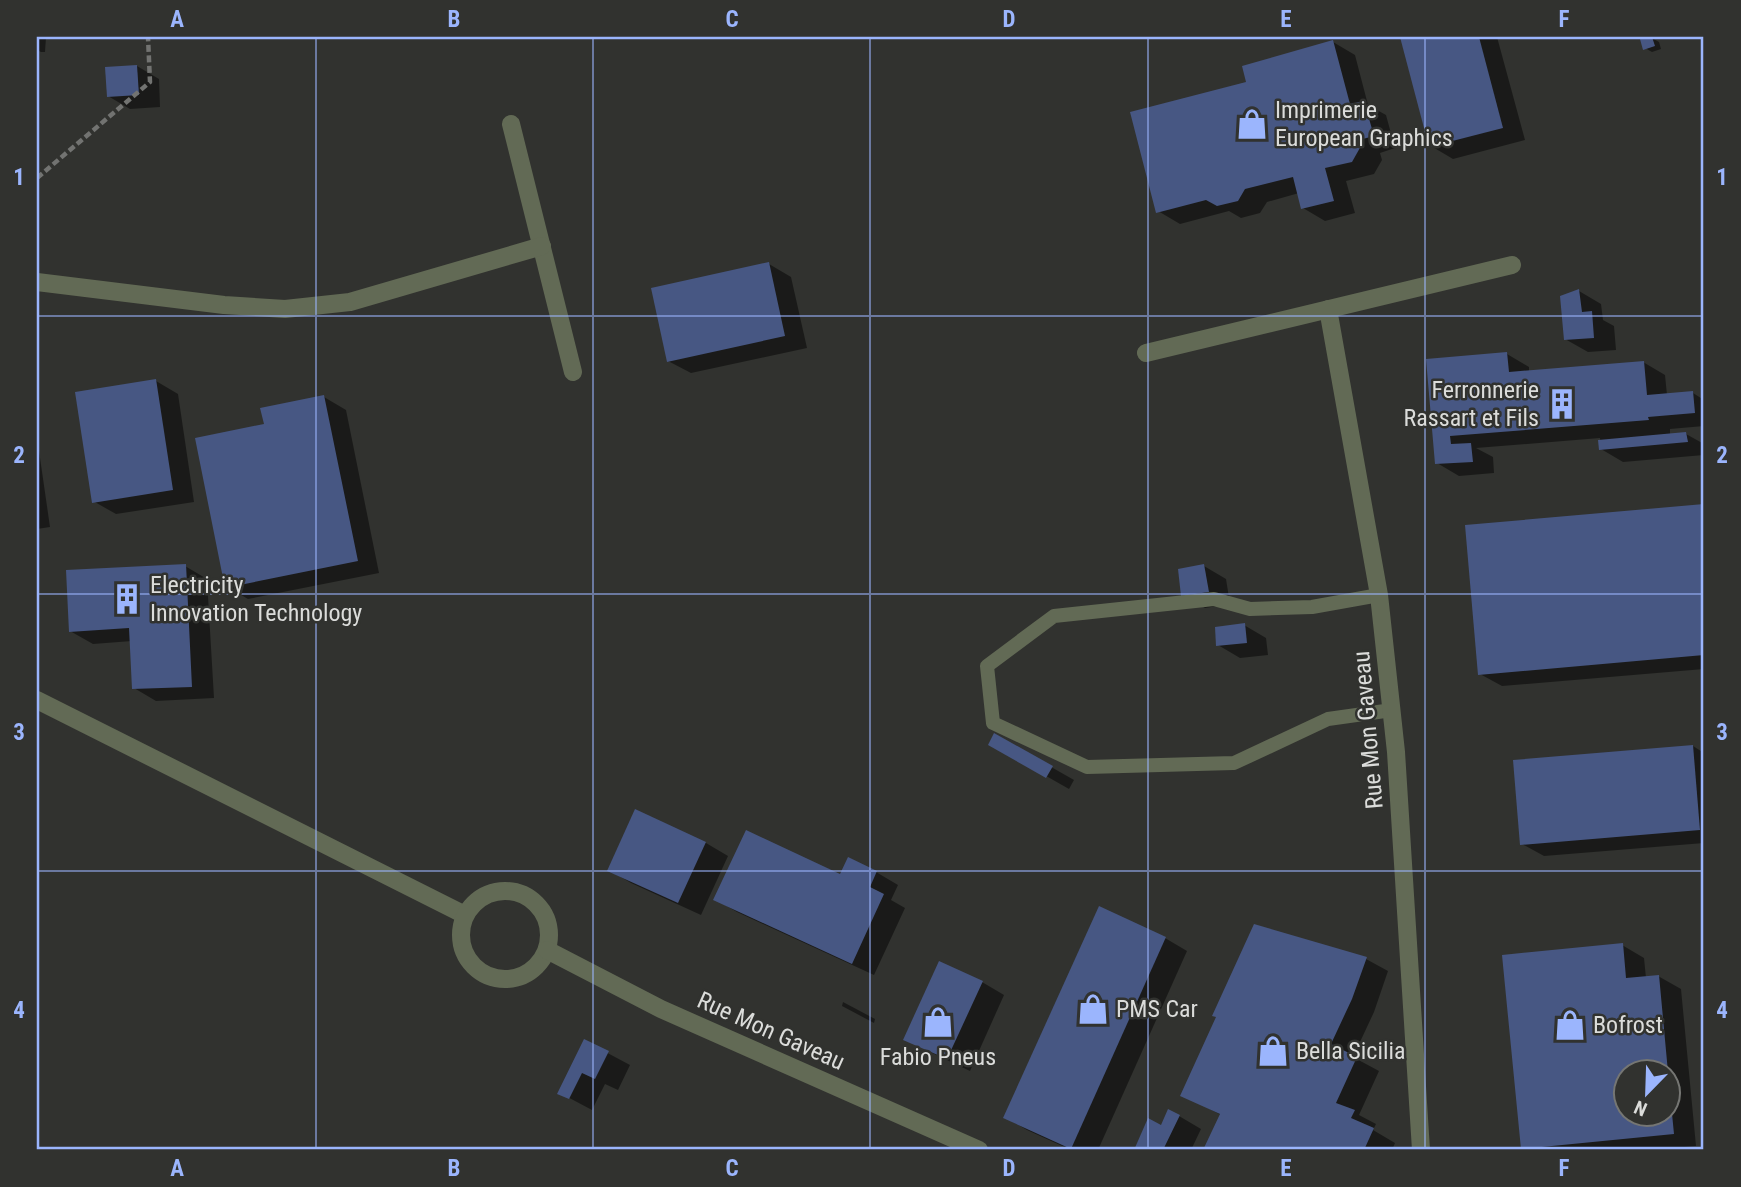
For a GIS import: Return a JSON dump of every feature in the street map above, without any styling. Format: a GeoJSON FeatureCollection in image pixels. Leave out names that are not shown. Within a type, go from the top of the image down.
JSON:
{"type":"FeatureCollection","features":[{"type":"Feature","properties":{"kind":"street"},"geometry":{"type":"LineString","coordinates":[[511,124],[573,372]]}},
{"type":"Feature","properties":{"kind":"street"},"geometry":{"type":"LineString","coordinates":[[37,282],[285,309],[349,302],[542,246]]}},
{"type":"Feature","properties":{"kind":"street"},"geometry":{"type":"LineString","coordinates":[[1146,353],[1512,265]]}},
{"type":"Feature","properties":{"kind":"street","name":"Rue Mon Gaveau"},"geometry":{"type":"LineString","coordinates":[[1328,309],[1380,595],[1396,752],[1421,1150]]}},
{"type":"Feature","properties":{"kind":"street"},"geometry":{"type":"LineString","coordinates":[[37,700],[465,915]]}},
{"type":"Feature","properties":{"kind":"street"},"geometry":{"type":"LineString","coordinates":[[500,891],[515,892],[529,897],[540,907],[547,920],[550,935],[547,950],[541,962],[530,972],[502,980],[475,969],[466,958],[460,929],[473,903],[485,895],[500,891]]}},
{"type":"Feature","properties":{"kind":"street","name":"Rue Mon Gaveau"},"geometry":{"type":"LineString","coordinates":[[547,950],[661,1009],[979,1150]]}},
{"type":"Feature","properties":{"kind":"lane"},"geometry":{"type":"LineString","coordinates":[[1380,595],[1312,607],[1250,609],[1214,599],[1054,616],[987,666],[993,723],[1087,767],[1234,763],[1328,719],[1392,710]]}},
{"type":"Feature","properties":{"kind":"path"},"geometry":{"type":"LineString","coordinates":[[37,178],[150,82],[148,37]]}},
{"type":"Feature","properties":{"kind":"building"},"geometry":{"type":"Polygon","coordinates":[[[1400,37],[1479,37],[1503,128],[1429,147],[1400,37]]]}},
{"type":"Feature","properties":{"kind":"building"},"geometry":{"type":"Polygon","coordinates":[[[1652,37],[1655,46],[1643,50],[1640,39],[1652,37]]]}},
{"type":"Feature","properties":{"kind":"building","name":"Imprimerie European Graphics"},"geometry":{"type":"Polygon","coordinates":[[[1333,40],[1350,104],[1364,101],[1374,136],[1359,140],[1361,146],[1352,162],[1325,168],[1334,201],[1301,209],[1293,177],[1245,189],[1238,201],[1217,206],[1206,200],[1156,213],[1130,112],[1246,82],[1242,66],[1333,40]]]}},
{"type":"Feature","properties":{"kind":"building"},"geometry":{"type":"Polygon","coordinates":[[[137,65],[139,95],[107,97],[105,67],[137,65]]]}},
{"type":"Feature","properties":{"kind":"building"},"geometry":{"type":"Polygon","coordinates":[[[769,262],[785,336],[667,362],[651,288],[769,262]]]}},
{"type":"Feature","properties":{"kind":"building"},"geometry":{"type":"Polygon","coordinates":[[[1579,289],[1582,312],[1592,311],[1594,338],[1564,340],[1560,296],[1579,289]]]}},
{"type":"Feature","properties":{"kind":"building","name":"Ferronnerie Rassart et Fils"},"geometry":{"type":"Polygon","coordinates":[[[1507,352],[1509,372],[1644,361],[1647,395],[1693,391],[1695,413],[1648,417],[1649,420],[1450,436],[1451,444],[1471,443],[1473,462],[1435,464],[1426,359],[1507,352]]]}},
{"type":"Feature","properties":{"kind":"building"},"geometry":{"type":"Polygon","coordinates":[[[156,379],[173,490],[92,503],[75,392],[156,379]]]}},
{"type":"Feature","properties":{"kind":"building"},"geometry":{"type":"Polygon","coordinates":[[[324,395],[358,561],[225,588],[195,438],[264,424],[260,408],[324,395]]]}},
{"type":"Feature","properties":{"kind":"building"},"geometry":{"type":"Polygon","coordinates":[[[1686,432],[1688,442],[1599,450],[1598,440],[1686,432]]]}},
{"type":"Feature","properties":{"kind":"building"},"geometry":{"type":"Polygon","coordinates":[[[1704,504],[1704,655],[1478,675],[1465,525],[1704,504]]]}},
{"type":"Feature","properties":{"kind":"building","name":"Electricity Innovation Technology"},"geometry":{"type":"Polygon","coordinates":[[[186,564],[192,687],[132,689],[129,628],[69,632],[66,570],[186,564]]]}},
{"type":"Feature","properties":{"kind":"building"},"geometry":{"type":"Polygon","coordinates":[[[1204,564],[1209,592],[1181,596],[1178,569],[1204,564]]]}},
{"type":"Feature","properties":{"kind":"building"},"geometry":{"type":"Polygon","coordinates":[[[1245,623],[1247,643],[1216,646],[1215,627],[1245,623]]]}},
{"type":"Feature","properties":{"kind":"building"},"geometry":{"type":"Polygon","coordinates":[[[994,733],[1053,766],[1046,778],[988,745],[994,733]]]}},
{"type":"Feature","properties":{"kind":"building"},"geometry":{"type":"Polygon","coordinates":[[[1693,745],[1700,830],[1520,845],[1513,760],[1693,745]]]}},
{"type":"Feature","properties":{"kind":"building"},"geometry":{"type":"Polygon","coordinates":[[[635,809],[706,842],[678,903],[607,871],[635,809]]]}},
{"type":"Feature","properties":{"kind":"building"},"geometry":{"type":"Polygon","coordinates":[[[746,830],[840,874],[848,857],[877,871],[870,887],[884,894],[852,964],[713,900],[746,830]]]}},
{"type":"Feature","properties":{"kind":"building","name":"PMS Car"},"geometry":{"type":"Polygon","coordinates":[[[1099,906],[1166,937],[1071,1149],[1003,1118],[1099,906]]]}},
{"type":"Feature","properties":{"kind":"building","name":"Bella Sicilia"},"geometry":{"type":"Polygon","coordinates":[[[1254,924],[1367,957],[1352,999],[1331,1044],[1357,1057],[1336,1103],[1355,1110],[1351,1118],[1374,1128],[1364,1150],[1203,1150],[1220,1114],[1180,1096],[1216,1017],[1212,1016],[1254,924]]]}},
{"type":"Feature","properties":{"kind":"building","name":"Bofrost"},"geometry":{"type":"Polygon","coordinates":[[[1623,943],[1626,978],[1659,975],[1667,1058],[1612,1058],[1612,1128],[1673,1128],[1674,1134],[1521,1149],[1502,955],[1623,943]]]}},
{"type":"Feature","properties":{"kind":"building","name":"Fabio Pneus"},"geometry":{"type":"Polygon","coordinates":[[[939,961],[983,981],[947,1059],[903,1040],[939,961]]]}},
{"type":"Feature","properties":{"kind":"building"},"geometry":{"type":"Polygon","coordinates":[[[584,1039],[609,1051],[595,1079],[582,1073],[569,1099],[557,1094],[584,1039]]]}},
{"type":"Feature","properties":{"kind":"building"},"geometry":{"type":"Polygon","coordinates":[[[1168,1109],[1180,1115],[1163,1150],[1134,1150],[1148,1118],[1161,1125],[1168,1109]]]}},
{"type":"Feature","properties":{"kind":"place","name":"Imprimerie European Graphics"},"geometry":{"type":"Point","coordinates":[1252,124]}},
{"type":"Feature","properties":{"kind":"place","name":"Ferronnerie Rassart et Fils"},"geometry":{"type":"Point","coordinates":[1562,404]}},
{"type":"Feature","properties":{"kind":"place","name":"Electricity Innovation Technology"},"geometry":{"type":"Point","coordinates":[127,599]}},
{"type":"Feature","properties":{"kind":"place","name":"PMS Car"},"geometry":{"type":"Point","coordinates":[1093,1009]}},
{"type":"Feature","properties":{"kind":"place","name":"Fabio Pneus"},"geometry":{"type":"Point","coordinates":[938,1022]}},
{"type":"Feature","properties":{"kind":"place","name":"Bofrost"},"geometry":{"type":"Point","coordinates":[1570,1025]}},
{"type":"Feature","properties":{"kind":"place","name":"Bella Sicilia"},"geometry":{"type":"Point","coordinates":[1273,1051]}}]}
